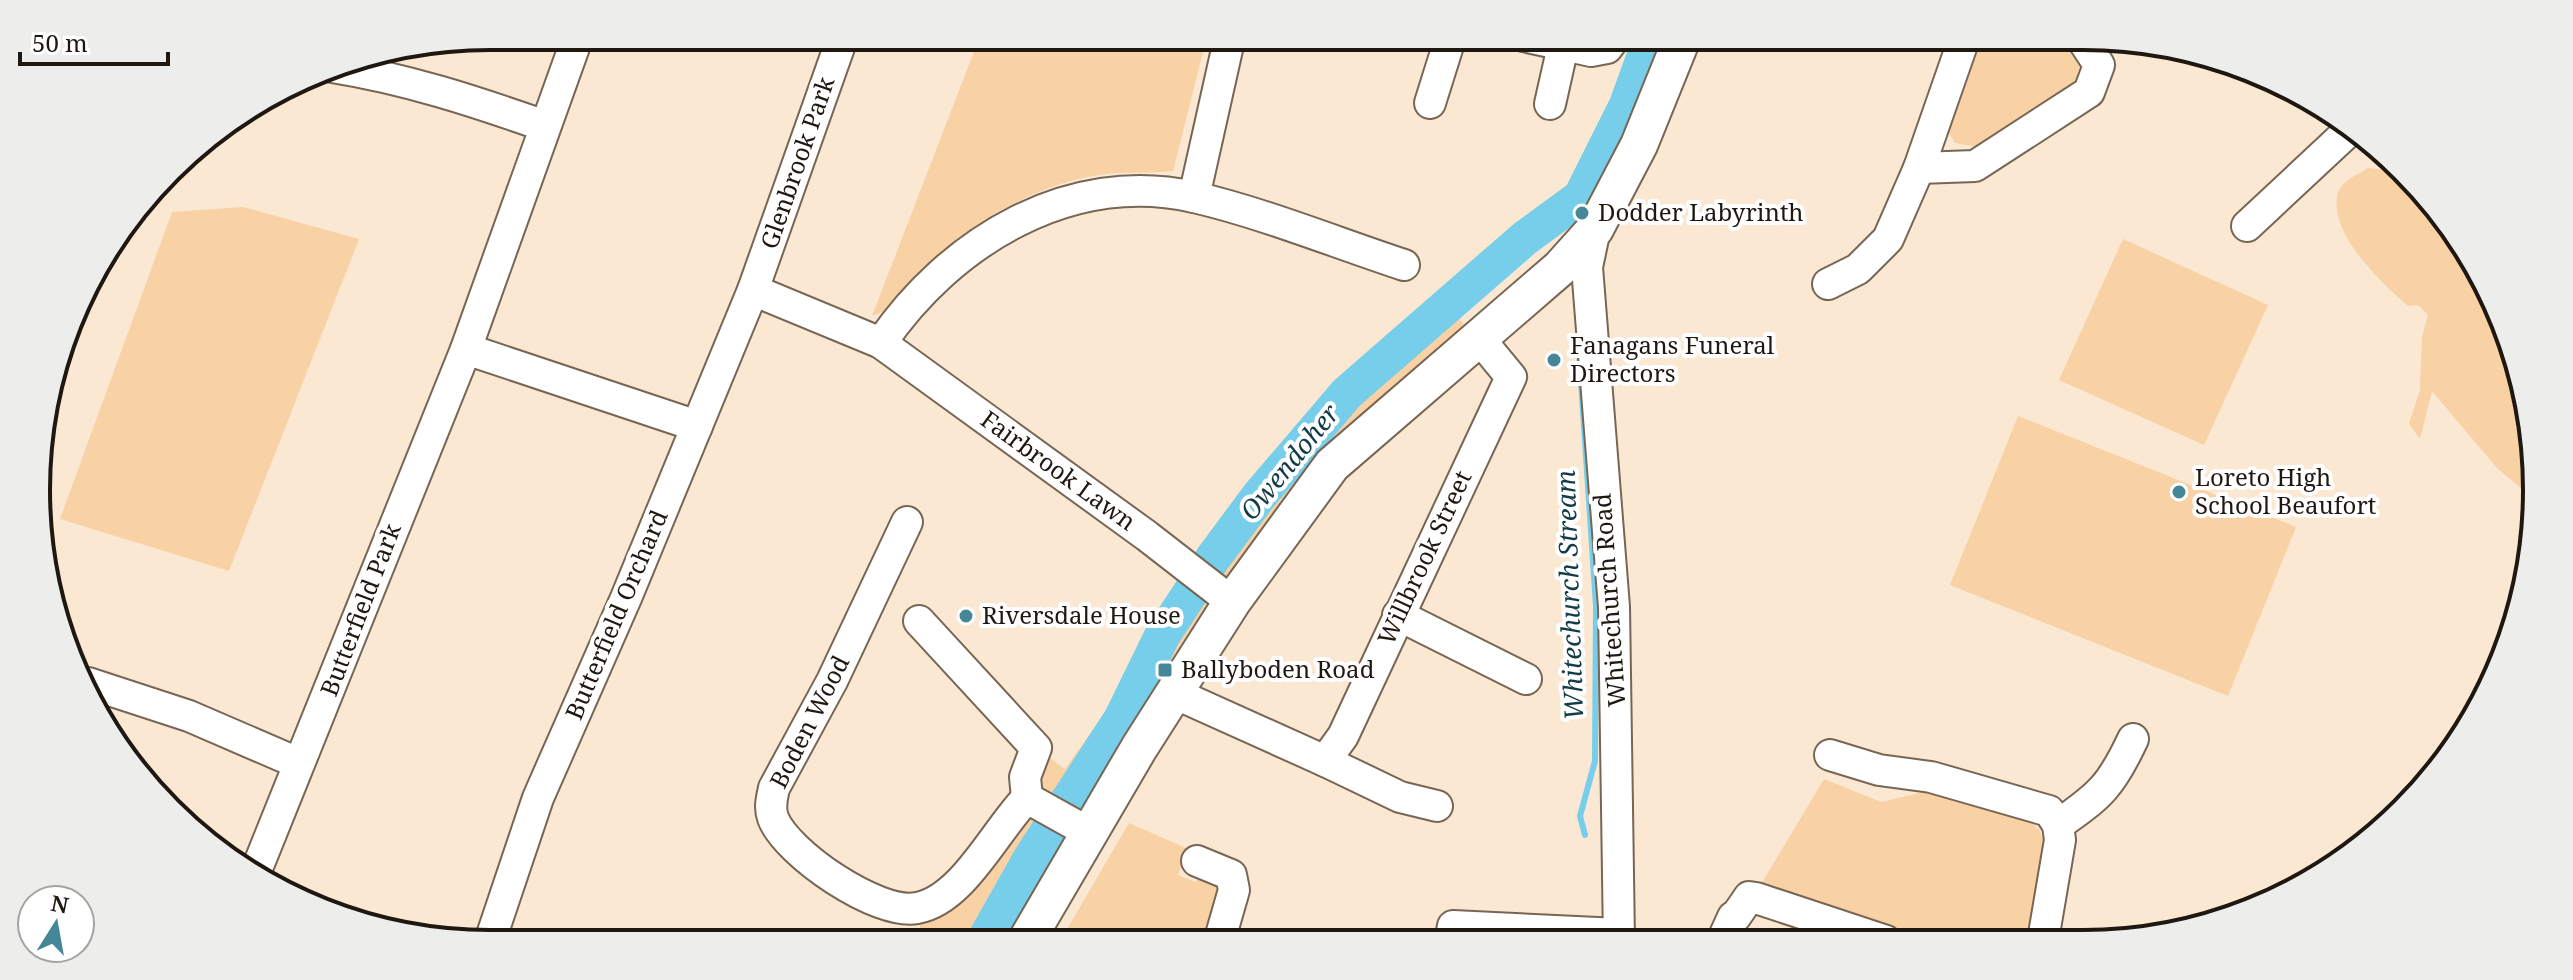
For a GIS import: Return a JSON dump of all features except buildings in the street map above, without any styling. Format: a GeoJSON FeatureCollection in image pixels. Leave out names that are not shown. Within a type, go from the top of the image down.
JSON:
{"type":"FeatureCollection","features":[{"type":"Feature","properties":{"kind":"main road"},"geometry":{"type":"LineString","coordinates":[[1028,930],[1057,815],[1174,693],[1211,586],[1332,465],[1566,262],[1595,229],[1639,145],[1677,50]]}},
{"type":"Feature","properties":{"kind":"street","name":"Butterfield Park"},"geometry":{"type":"LineString","coordinates":[[259,864],[298,763],[332,689],[352,626],[466,349],[573,50]]}},
{"type":"Feature","properties":{"kind":"street","name":"Glenbrook Park"},"geometry":{"type":"LineString","coordinates":[[753,290],[838,50]]}},
{"type":"Feature","properties":{"kind":"street"},"geometry":{"type":"LineString","coordinates":[[1194,197],[1227,50]]}},
{"type":"Feature","properties":{"kind":"street"},"geometry":{"type":"LineString","coordinates":[[1430,103],[1447,50]]}},
{"type":"Feature","properties":{"kind":"street"},"geometry":{"type":"LineString","coordinates":[[1550,104],[1562,50]]}},
{"type":"Feature","properties":{"kind":"street"},"geometry":{"type":"LineString","coordinates":[[1828,284],[1858,269],[1888,239],[1919,168],[1960,50]]}},
{"type":"Feature","properties":{"kind":"street"},"geometry":{"type":"LineString","coordinates":[[1919,168],[1975,166],[2089,92],[2099,65],[2089,50]]}},
{"type":"Feature","properties":{"kind":"street"},"geometry":{"type":"LineString","coordinates":[[356,71],[401,78],[545,126]]}},
{"type":"Feature","properties":{"kind":"street"},"geometry":{"type":"LineString","coordinates":[[2247,226],[2344,136]]}},
{"type":"Feature","properties":{"kind":"street"},"geometry":{"type":"LineString","coordinates":[[881,343],[946,267],[998,230],[1063,201],[1111,193],[1194,197],[1404,265]]}},
{"type":"Feature","properties":{"kind":"street","name":"Whitechurch Road"},"geometry":{"type":"LineString","coordinates":[[1595,229],[1587,267],[1616,655],[1619,930]]}},
{"type":"Feature","properties":{"kind":"street"},"geometry":{"type":"LineString","coordinates":[[1566,262],[1589,307]]}},
{"type":"Feature","properties":{"kind":"street","name":"Fairbrook Lawn"},"geometry":{"type":"LineString","coordinates":[[753,290],[881,343],[1211,586]]}},
{"type":"Feature","properties":{"kind":"street","name":"Butterfield Orchard"},"geometry":{"type":"LineString","coordinates":[[494,930],[538,798],[753,290]]}},
{"type":"Feature","properties":{"kind":"street","name":"Willbrook Street"},"geometry":{"type":"LineString","coordinates":[[1325,761],[1343,736],[1515,369],[1478,337]]}},
{"type":"Feature","properties":{"kind":"street"},"geometry":{"type":"LineString","coordinates":[[466,349],[697,426]]}},
{"type":"Feature","properties":{"kind":"street","name":"Boden Wood"},"geometry":{"type":"LineString","coordinates":[[907,522],[832,681],[774,788],[770,807],[774,820],[784,838],[850,888],[890,905],[917,909],[947,894],[1057,815]]}},
{"type":"Feature","properties":{"kind":"street"},"geometry":{"type":"LineString","coordinates":[[1398,615],[1526,679]]}},
{"type":"Feature","properties":{"kind":"street"},"geometry":{"type":"LineString","coordinates":[[919,621],[1036,748],[1025,777],[1057,815]]}},
{"type":"Feature","properties":{"kind":"street"},"geometry":{"type":"LineString","coordinates":[[95,685],[189,716],[298,763]]}},
{"type":"Feature","properties":{"kind":"street"},"geometry":{"type":"LineString","coordinates":[[1174,693],[1400,797],[1437,806]]}},
{"type":"Feature","properties":{"kind":"street"},"geometry":{"type":"LineString","coordinates":[[2058,825],[2100,796],[2117,773],[2133,739]]}},
{"type":"Feature","properties":{"kind":"street"},"geometry":{"type":"LineString","coordinates":[[1830,755],[1879,770],[1931,777],[2049,811],[2058,825],[2060,840],[2045,930]]}},
{"type":"Feature","properties":{"kind":"street"},"geometry":{"type":"LineString","coordinates":[[1197,861],[1231,875],[1234,890],[1222,930]]}},
{"type":"Feature","properties":{"kind":"street"},"geometry":{"type":"LineString","coordinates":[[1730,925],[1742,903],[1749,897],[1846,930]]}},
{"type":"Feature","properties":{"kind":"street"},"geometry":{"type":"LineString","coordinates":[[1452,930],[1453,926],[1508,930]]}},
{"type":"Feature","properties":{"kind":"shaded area"},"geometry":{"type":"Polygon","coordinates":[[[975,50],[1203,50],[1173,171],[1109,174],[1079,179],[1016,202],[958,238],[933,260],[902,297],[872,316],[975,50]]]}},
{"type":"Feature","properties":{"kind":"shaded area"},"geometry":{"type":"Polygon","coordinates":[[[1971,50],[2078,50],[2082,57],[2074,84],[1978,147],[1955,143],[1944,125],[1971,50]]]}},
{"type":"Feature","properties":{"kind":"shaded area"},"geometry":{"type":"Polygon","coordinates":[[[2368,168],[2384,170],[2432,222],[2464,270],[2490,322],[2508,376],[2519,433],[2523,490],[2497,468],[2432,391],[2420,439],[2409,424],[2420,390],[2422,337],[2428,315],[2418,305],[2408,306],[2385,285],[2350,243],[2337,212],[2338,192],[2349,180],[2368,168]]]}},
{"type":"Feature","properties":{"kind":"shaded area"},"geometry":{"type":"Polygon","coordinates":[[[243,207],[359,239],[229,571],[60,519],[172,212],[243,207]]]}},
{"type":"Feature","properties":{"kind":"shaded area"},"geometry":{"type":"Polygon","coordinates":[[[2123,239],[2268,305],[2204,445],[2059,380],[2123,239]]]}},
{"type":"Feature","properties":{"kind":"shaded area"},"geometry":{"type":"Polygon","coordinates":[[[1448,303],[1474,339],[1217,597],[1068,831],[1011,930],[919,930],[917,913],[991,844],[1036,748],[1065,769],[1259,496],[1347,393],[1448,303]]]}},
{"type":"Feature","properties":{"kind":"shaded area"},"geometry":{"type":"Polygon","coordinates":[[[2018,416],[2296,527],[2228,696],[1950,585],[2018,416]]]}},
{"type":"Feature","properties":{"kind":"shaded area"},"geometry":{"type":"Polygon","coordinates":[[[1824,779],[1881,802],[1924,792],[2027,820],[2039,829],[2045,844],[2032,930],[1871,930],[1754,896],[1824,779]]]}},
{"type":"Feature","properties":{"kind":"shaded area"},"geometry":{"type":"Polygon","coordinates":[[[1129,823],[1188,849],[1178,875],[1195,882],[1205,874],[1223,888],[1212,930],[1067,930],[1129,823]]]}},
{"type":"Feature","properties":{"kind":"waterway","name":"Owendoher"},"geometry":{"type":"LineString","coordinates":[[990,930],[1031,858],[1122,718],[1162,636],[1213,558],[1259,496],[1347,393],[1525,238],[1581,197],[1627,105],[1647,50]]}},
{"type":"Feature","properties":{"kind":"waterway","name":"Whitechurch Stream"},"geometry":{"type":"LineString","coordinates":[[1579,351],[1596,606],[1595,761],[1580,816],[1585,835]]}},
{"type":"Feature","properties":{"kind":"place","name":"Dodder Labyrinth"},"geometry":{"type":"Point","coordinates":[1582,213]}},
{"type":"Feature","properties":{"kind":"place","name":"Fanagans Funeral Directors"},"geometry":{"type":"Point","coordinates":[1554,360]}},
{"type":"Feature","properties":{"kind":"place","name":"Loreto High School Beaufort"},"geometry":{"type":"Point","coordinates":[2179,492]}},
{"type":"Feature","properties":{"kind":"place","name":"Riversdale House"},"geometry":{"type":"Point","coordinates":[966,616]}},
{"type":"Feature","properties":{"kind":"place","name":"Ballyboden Road"},"geometry":{"type":"Point","coordinates":[1165,670]}}]}
